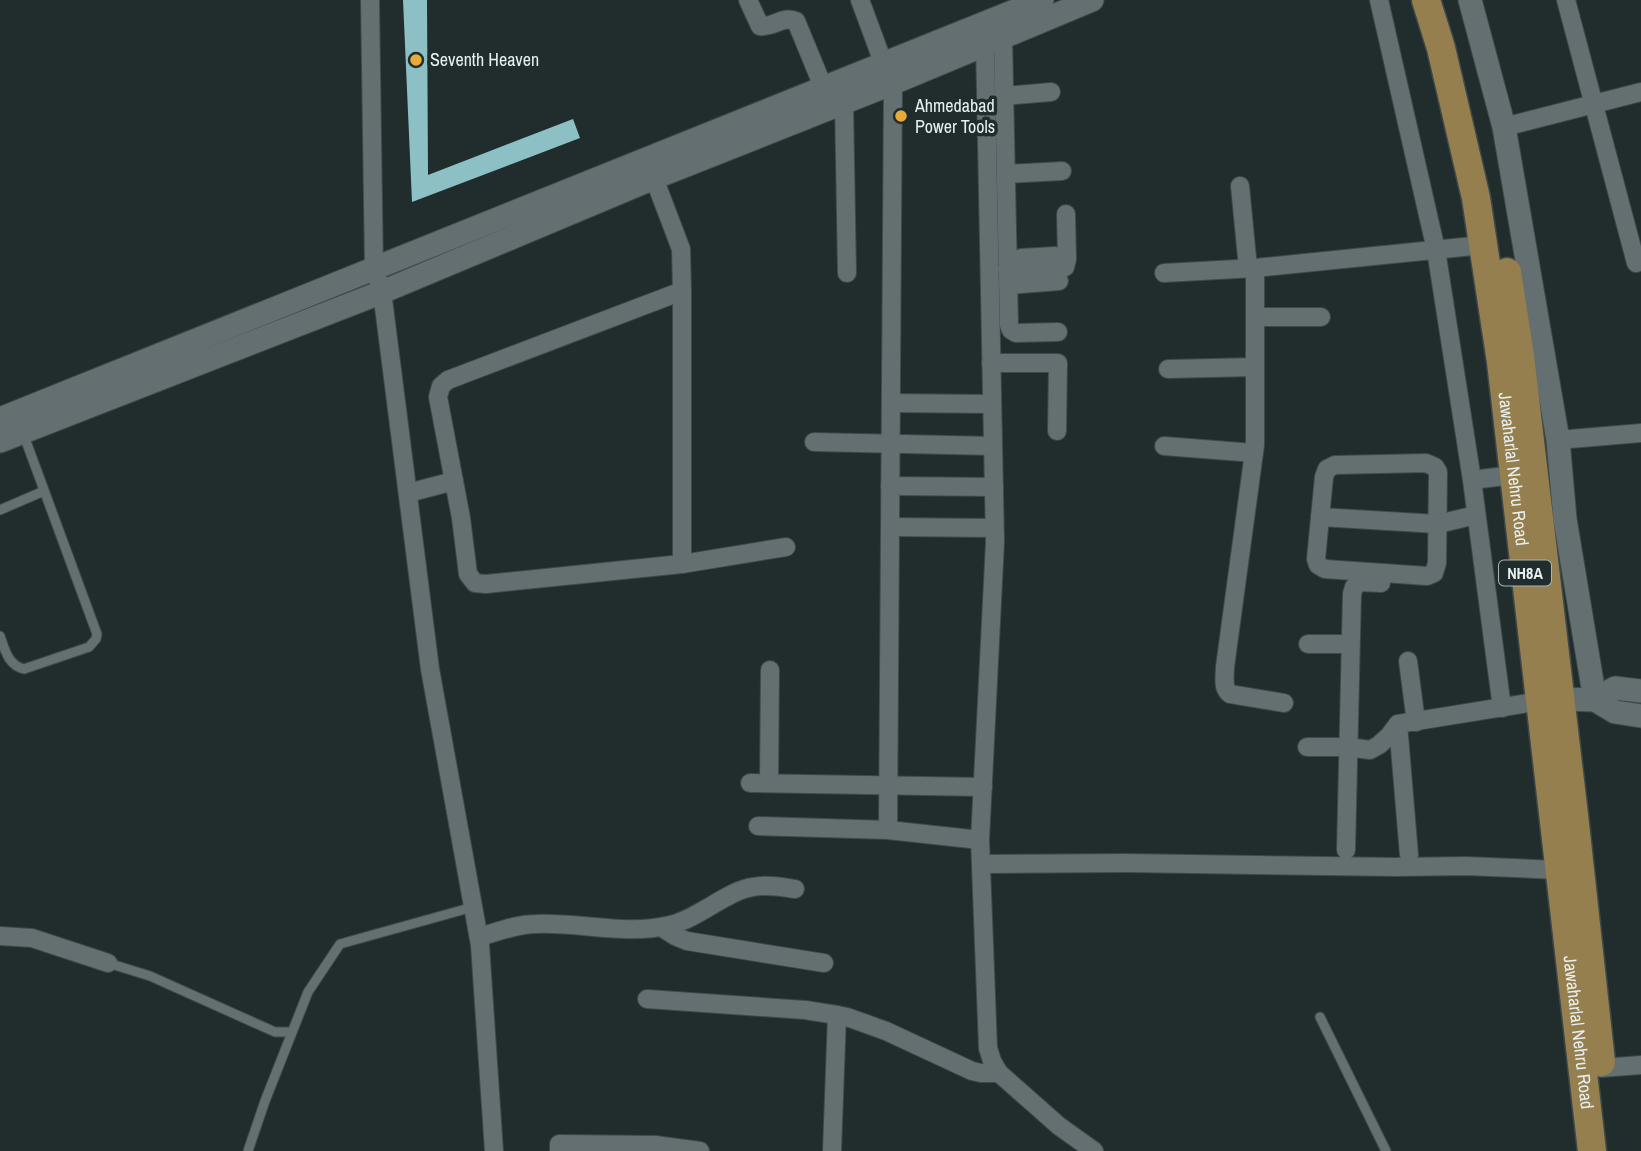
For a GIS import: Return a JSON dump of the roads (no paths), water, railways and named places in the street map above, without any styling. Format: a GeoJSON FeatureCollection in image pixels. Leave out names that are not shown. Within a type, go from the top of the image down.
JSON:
{"type":"FeatureCollection","features":[{"type":"Feature","properties":{"kind":"main road","name":"Jawaharlal Nehru Road"},"geometry":{"type":"LineString","coordinates":[[1426,0],[1441,48],[1476,198],[1501,362],[1513,475],[1550,700],[1611,1151]]}},
{"type":"Feature","properties":{"kind":"main road","name":"Jawaharlal Nehru Road"},"geometry":{"type":"LineString","coordinates":[[1445,0],[1493,187],[1520,356],[1550,700],[1559,870],[1592,1151]]}},
{"type":"Feature","properties":{"kind":"street"},"geometry":{"type":"LineString","coordinates":[[370,0],[374,268],[382,292],[430,669],[479,937],[494,1151]]}},
{"type":"Feature","properties":{"kind":"street"},"geometry":{"type":"LineString","coordinates":[[748,0],[760,26],[767,27],[789,18],[796,21],[824,89]]}},
{"type":"Feature","properties":{"kind":"street"},"geometry":{"type":"LineString","coordinates":[[860,0],[889,74],[891,403],[888,830]]}},
{"type":"Feature","properties":{"kind":"street"},"geometry":{"type":"LineString","coordinates":[[0,441],[382,292],[844,102],[889,74],[1042,0]]}},
{"type":"Feature","properties":{"kind":"street"},"geometry":{"type":"LineString","coordinates":[[0,419],[824,89],[889,74],[994,40],[1092,0]]}},
{"type":"Feature","properties":{"kind":"street"},"geometry":{"type":"LineString","coordinates":[[1379,0],[1436,250],[1472,480],[1502,708]]}},
{"type":"Feature","properties":{"kind":"street"},"geometry":{"type":"LineString","coordinates":[[1470,0],[1504,127],[1558,440],[1564,519],[1595,700],[1615,712],[1641,716]]}},
{"type":"Feature","properties":{"kind":"street"},"geometry":{"type":"LineString","coordinates":[[1566,0],[1636,263]]}},
{"type":"Feature","properties":{"kind":"street"},"geometry":{"type":"LineString","coordinates":[[994,40],[1004,96],[1009,325],[1016,333],[1058,332]]}},
{"type":"Feature","properties":{"kind":"street"},"geometry":{"type":"LineString","coordinates":[[994,40],[991,363],[994,528],[980,839],[988,1048],[999,1073],[1059,1126],[1094,1151]]}},
{"type":"Feature","properties":{"kind":"street"},"geometry":{"type":"LineString","coordinates":[[1004,96],[1051,92]]}},
{"type":"Feature","properties":{"kind":"street"},"geometry":{"type":"LineString","coordinates":[[1504,127],[1641,92]]}},
{"type":"Feature","properties":{"kind":"street"},"geometry":{"type":"LineString","coordinates":[[844,102],[847,273]]}},
{"type":"Feature","properties":{"kind":"street"},"geometry":{"type":"LineString","coordinates":[[1006,174],[1062,171]]}},
{"type":"Feature","properties":{"kind":"street"},"geometry":{"type":"LineString","coordinates":[[654,178],[681,249],[681,564]]}},
{"type":"Feature","properties":{"kind":"street"},"geometry":{"type":"LineString","coordinates":[[1240,186],[1255,317],[1254,453],[1224,687],[1230,694],[1284,703]]}},
{"type":"Feature","properties":{"kind":"street"},"geometry":{"type":"LineString","coordinates":[[1007,271],[1065,267],[1066,214]]}},
{"type":"Feature","properties":{"kind":"street"},"geometry":{"type":"LineString","coordinates":[[1164,273],[1251,268],[1483,245]]}},
{"type":"Feature","properties":{"kind":"street"},"geometry":{"type":"LineString","coordinates":[[1007,271],[1055,256]]}},
{"type":"Feature","properties":{"kind":"street"},"geometry":{"type":"LineString","coordinates":[[1007,271],[1059,281]]}},
{"type":"Feature","properties":{"kind":"street"},"geometry":{"type":"LineString","coordinates":[[682,290],[448,380],[441,386],[438,397],[461,518],[468,574],[475,583],[486,584],[681,564],[786,547]]}},
{"type":"Feature","properties":{"kind":"street"},"geometry":{"type":"LineString","coordinates":[[1255,317],[1321,317]]}},
{"type":"Feature","properties":{"kind":"street"},"geometry":{"type":"LineString","coordinates":[[991,363],[1058,363],[1056,431]]}},
{"type":"Feature","properties":{"kind":"street"},"geometry":{"type":"LineString","coordinates":[[1168,369],[1255,367]]}},
{"type":"Feature","properties":{"kind":"street"},"geometry":{"type":"LineString","coordinates":[[891,403],[992,404]]}},
{"type":"Feature","properties":{"kind":"street"},"geometry":{"type":"LineString","coordinates":[[1558,440],[1641,433]]}},
{"type":"Feature","properties":{"kind":"street"},"geometry":{"type":"LineString","coordinates":[[814,442],[993,446]]}},
{"type":"Feature","properties":{"kind":"street"},"geometry":{"type":"LineString","coordinates":[[1164,446],[1254,453]]}},
{"type":"Feature","properties":{"kind":"street"},"geometry":{"type":"LineString","coordinates":[[1426,463],[1435,467],[1438,472],[1438,524],[1436,569],[1427,576],[1325,569],[1318,565],[1316,559],[1324,477],[1327,469],[1335,465],[1426,463]]}},
{"type":"Feature","properties":{"kind":"street"},"geometry":{"type":"LineString","coordinates":[[1472,480],[1513,475]]}},
{"type":"Feature","properties":{"kind":"street"},"geometry":{"type":"LineString","coordinates":[[408,493],[454,481]]}},
{"type":"Feature","properties":{"kind":"street"},"geometry":{"type":"LineString","coordinates":[[890,486],[993,487]]}},
{"type":"Feature","properties":{"kind":"street"},"geometry":{"type":"LineString","coordinates":[[1320,517],[1438,524],[1476,515]]}},
{"type":"Feature","properties":{"kind":"street"},"geometry":{"type":"LineString","coordinates":[[890,527],[994,528]]}},
{"type":"Feature","properties":{"kind":"street"},"geometry":{"type":"LineString","coordinates":[[1346,850],[1352,594],[1358,582],[1402,583]]}},
{"type":"Feature","properties":{"kind":"street"},"geometry":{"type":"LineString","coordinates":[[1308,644],[1350,644]]}},
{"type":"Feature","properties":{"kind":"street"},"geometry":{"type":"LineString","coordinates":[[1408,661],[1409,855]]}},
{"type":"Feature","properties":{"kind":"street"},"geometry":{"type":"LineString","coordinates":[[769,783],[770,670]]}},
{"type":"Feature","properties":{"kind":"street"},"geometry":{"type":"LineString","coordinates":[[1307,747],[1370,750],[1407,723],[1550,700],[1595,700],[1615,688],[1641,691]]}},
{"type":"Feature","properties":{"kind":"street"},"geometry":{"type":"LineString","coordinates":[[750,783],[982,787]]}},
{"type":"Feature","properties":{"kind":"street"},"geometry":{"type":"LineString","coordinates":[[758,826],[888,830],[980,839]]}},
{"type":"Feature","properties":{"kind":"street"},"geometry":{"type":"LineString","coordinates":[[981,864],[1466,866],[1559,870]]}},
{"type":"Feature","properties":{"kind":"street"},"geometry":{"type":"LineString","coordinates":[[479,937],[535,924],[611,929],[661,927],[683,921],[736,892],[751,887],[795,889]]}},
{"type":"Feature","properties":{"kind":"street"},"geometry":{"type":"LineString","coordinates":[[661,927],[687,942],[824,963]]}},
{"type":"Feature","properties":{"kind":"street"},"geometry":{"type":"LineString","coordinates":[[0,936],[32,938],[108,963]]}},
{"type":"Feature","properties":{"kind":"street"},"geometry":{"type":"LineString","coordinates":[[647,999],[804,1010],[837,1015],[886,1031],[972,1071],[999,1073]]}},
{"type":"Feature","properties":{"kind":"street"},"geometry":{"type":"LineString","coordinates":[[832,1151],[837,1015]]}},
{"type":"Feature","properties":{"kind":"street"},"geometry":{"type":"LineString","coordinates":[[1601,1068],[1641,1065]]}},
{"type":"Feature","properties":{"kind":"street"},"geometry":{"type":"LineString","coordinates":[[559,1151],[559,1144],[700,1151]]}},
{"type":"Feature","properties":{"kind":"lane"},"geometry":{"type":"LineString","coordinates":[[0,636],[10,661],[24,669],[89,647],[97,634],[22,432]]}},
{"type":"Feature","properties":{"kind":"lane"},"geometry":{"type":"LineString","coordinates":[[0,510],[44,491]]}},
{"type":"Feature","properties":{"kind":"lane"},"geometry":{"type":"LineString","coordinates":[[248,1151],[308,992],[341,944],[473,907]]}},
{"type":"Feature","properties":{"kind":"lane"},"geometry":{"type":"LineString","coordinates":[[108,963],[150,976],[275,1032],[292,1032]]}},
{"type":"Feature","properties":{"kind":"lane"},"geometry":{"type":"LineString","coordinates":[[1320,1017],[1386,1151]]}},
{"type":"Feature","properties":{"kind":"place","name":"Seventh Heaven"},"geometry":{"type":"Point","coordinates":[416,60]}},
{"type":"Feature","properties":{"kind":"place","name":"Ahmedabad Power Tools"},"geometry":{"type":"Point","coordinates":[901,116]}}]}
